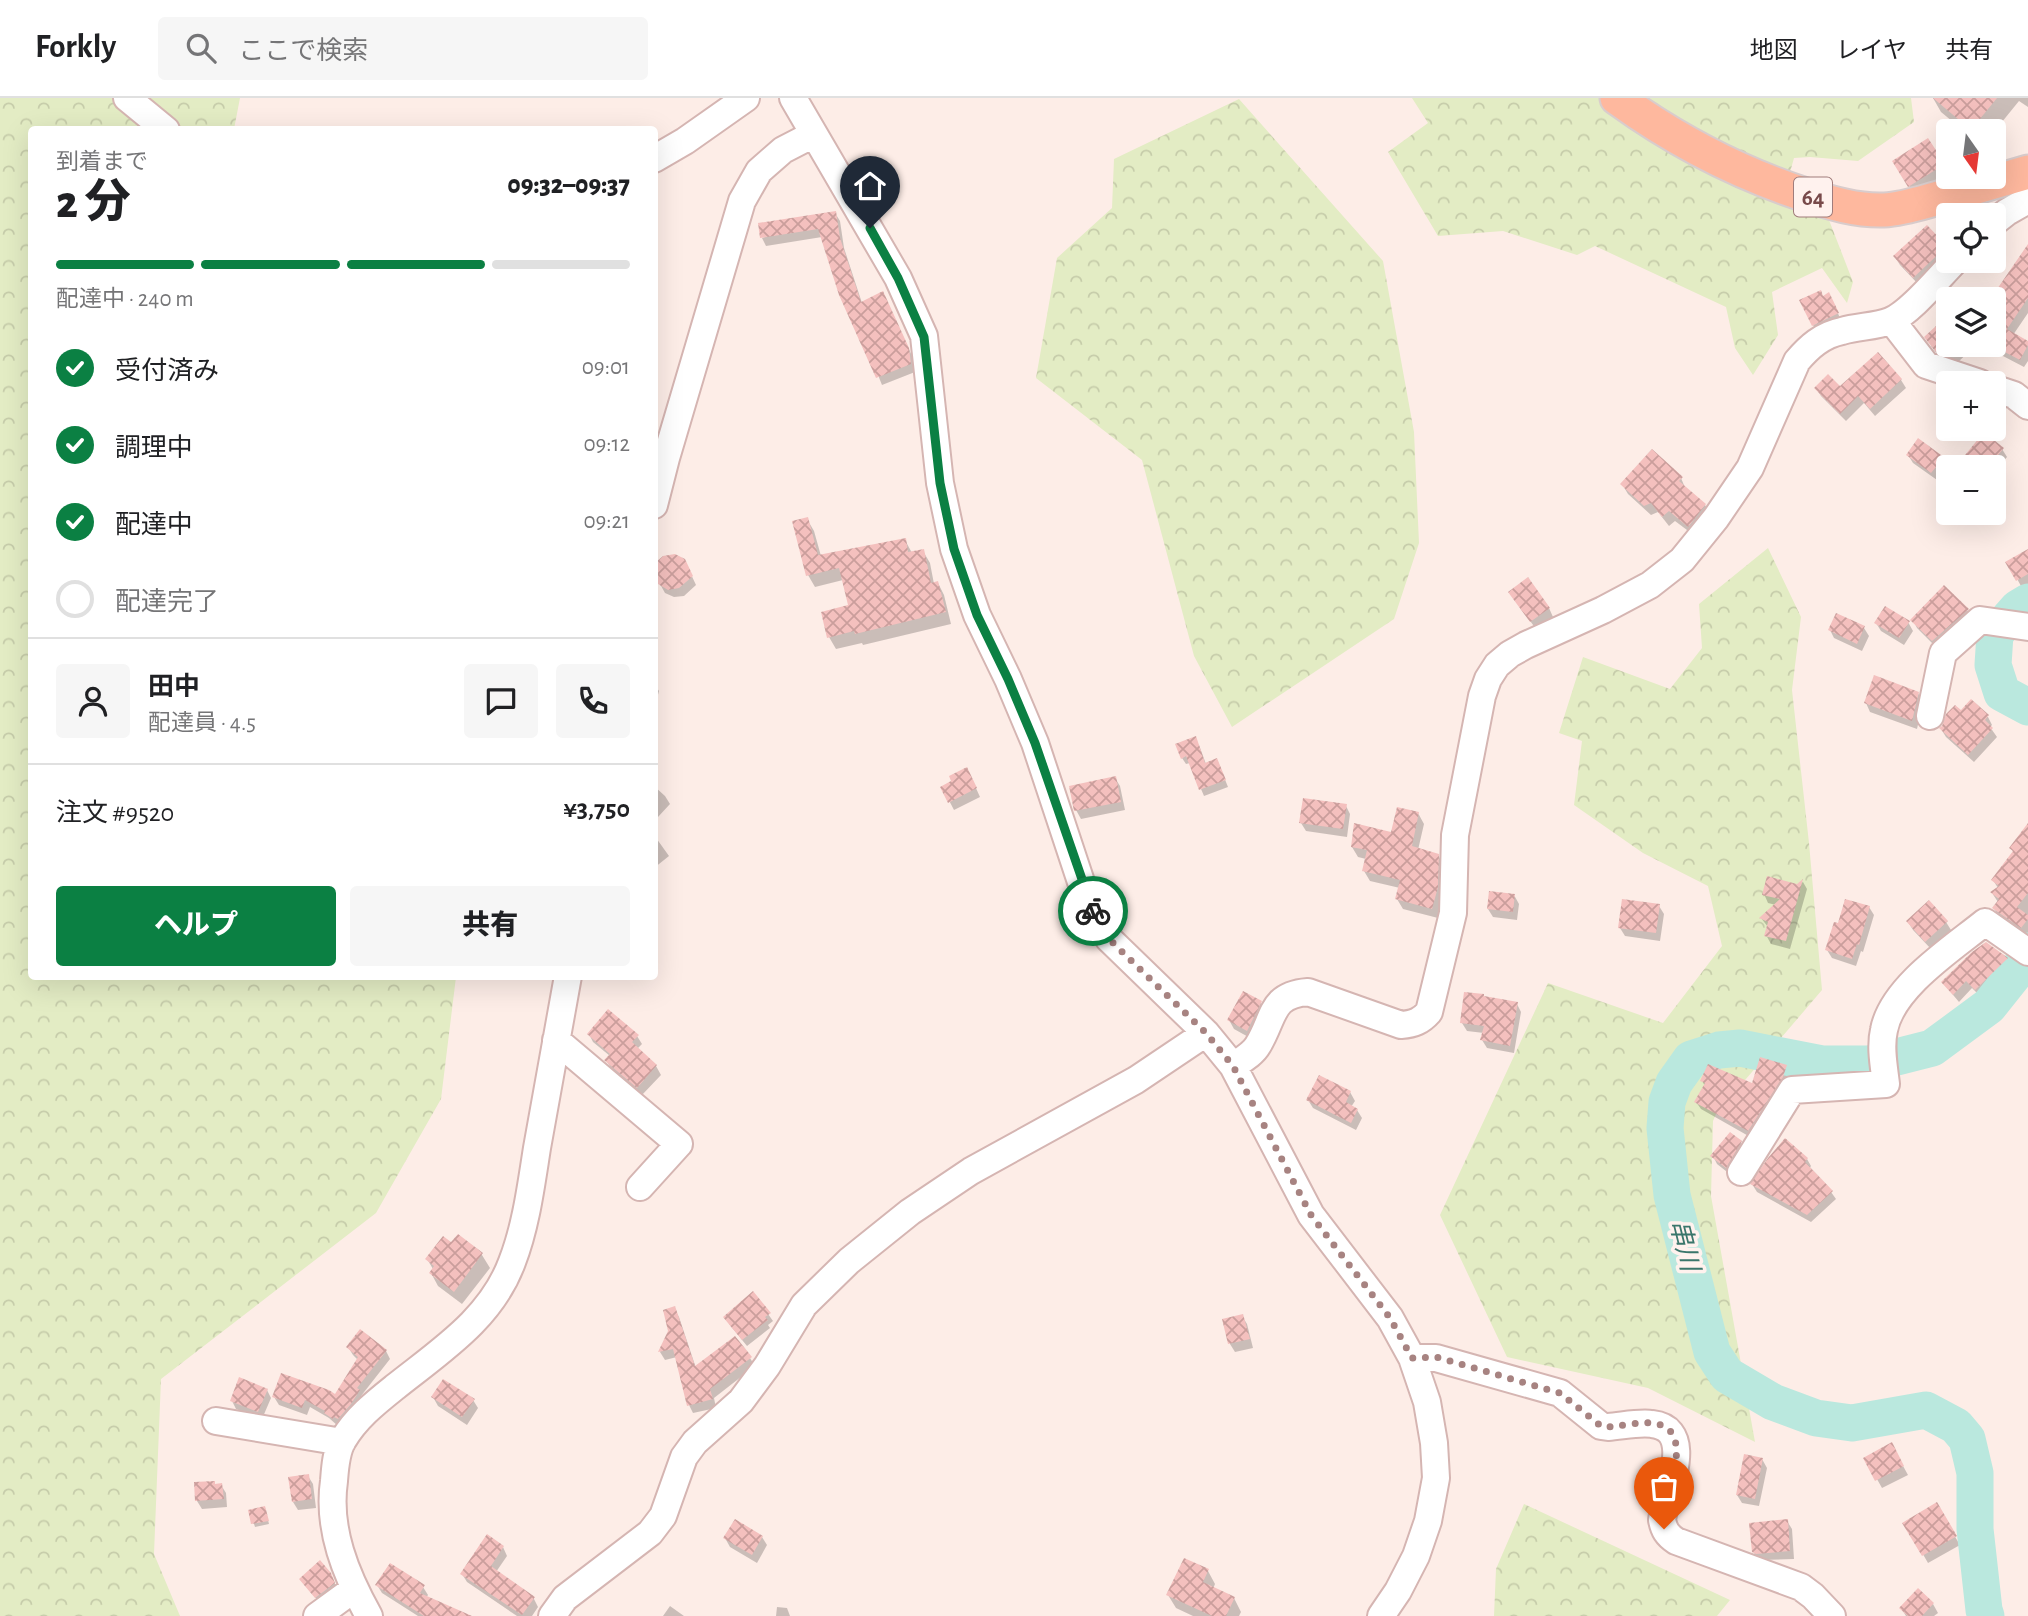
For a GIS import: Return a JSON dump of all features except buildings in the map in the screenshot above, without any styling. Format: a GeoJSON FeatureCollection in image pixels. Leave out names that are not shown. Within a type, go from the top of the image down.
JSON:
{"type":"FeatureCollection","features":[{"type":"Feature","properties":{"kind":"main road","name":"64"},"geometry":{"type":"LineString","coordinates":[[1617,98],[1686,144],[1732,166],[1788,189],[1857,209],[1886,210],[1920,203],[2028,172]]}},
{"type":"Feature","properties":{"kind":"street"},"geometry":{"type":"LineString","coordinates":[[127,98],[161,126]]}},
{"type":"Feature","properties":{"kind":"street"},"geometry":{"type":"LineString","coordinates":[[658,157],[746,98]]}},
{"type":"Feature","properties":{"kind":"street"},"geometry":{"type":"LineString","coordinates":[[793,98],[898,278],[924,337],[940,483],[954,549],[977,615],[1035,743],[1094,914],[1109,939],[1206,1033],[1233,1066],[1311,1215],[1382,1308],[1412,1358],[1427,1402],[1434,1443],[1436,1478],[1428,1521],[1416,1556],[1381,1616]]}},
{"type":"Feature","properties":{"kind":"street"},"geometry":{"type":"LineString","coordinates":[[660,458],[742,201],[759,171],[783,150],[814,134]]}},
{"type":"Feature","properties":{"kind":"street"},"geometry":{"type":"LineString","coordinates":[[2006,213],[2028,200]]}},
{"type":"Feature","properties":{"kind":"street"},"geometry":{"type":"LineString","coordinates":[[1233,1066],[1257,1047],[1277,1006],[1285,997],[1297,993],[1308,992],[1401,1025],[1422,1020],[1429,1012],[1453,913],[1455,835],[1482,696],[1497,665],[1526,645],[1650,585],[1682,560],[1716,518],[1750,468],[1797,361],[1809,346],[1841,331],[1892,321],[1904,313],[1943,273]]}},
{"type":"Feature","properties":{"kind":"street"},"geometry":{"type":"LineString","coordinates":[[1892,321],[1926,365],[1944,371]]}},
{"type":"Feature","properties":{"kind":"street"},"geometry":{"type":"LineString","coordinates":[[2006,392],[2028,406]]}},
{"type":"Feature","properties":{"kind":"street"},"geometry":{"type":"LineString","coordinates":[[1930,716],[1943,653],[1980,620],[2026,627]]}},
{"type":"Feature","properties":{"kind":"street"},"geometry":{"type":"LineString","coordinates":[[1741,1171],[1792,1090],[1886,1084],[1884,1030],[1893,1006],[1908,985],[1985,922],[2023,948]]}},
{"type":"Feature","properties":{"kind":"street"},"geometry":{"type":"LineString","coordinates":[[369,1616],[354,1589],[333,1526],[331,1499],[342,1442],[366,1410],[457,1338],[483,1313],[513,1262],[524,1221],[567,980]]}},
{"type":"Feature","properties":{"kind":"street"},"geometry":{"type":"LineString","coordinates":[[552,1616],[565,1598],[650,1533],[663,1516],[684,1457],[695,1442],[741,1401],[767,1366],[804,1306],[849,1261],[911,1212],[971,1171],[1136,1080],[1206,1033]]}},
{"type":"Feature","properties":{"kind":"street"},"geometry":{"type":"LineString","coordinates":[[556,1040],[679,1144],[640,1187]]}},
{"type":"Feature","properties":{"kind":"street"},"geometry":{"type":"LineString","coordinates":[[1412,1358],[1436,1357],[1560,1393],[1601,1426],[1651,1423],[1663,1426],[1671,1434],[1677,1456],[1662,1520],[1668,1536],[1801,1587],[1832,1616]]}},
{"type":"Feature","properties":{"kind":"street"},"geometry":{"type":"LineString","coordinates":[[216,1421],[342,1442]]}},
{"type":"Feature","properties":{"kind":"street"},"geometry":{"type":"LineString","coordinates":[[317,1616],[354,1589]]}},
{"type":"Feature","properties":{"kind":"green space"},"geometry":{"type":"Polygon","coordinates":[[[0,98],[240,98],[235,126],[28,126],[28,980],[456,980],[441,1099],[376,1213],[161,1379],[154,1554],[180,1616],[0,1616],[0,98]]]}},
{"type":"Feature","properties":{"kind":"green space"},"geometry":{"type":"Polygon","coordinates":[[[1412,98],[1911,98],[1914,122],[1858,161],[1794,158],[1782,201],[1829,220],[1853,282],[1847,303],[1822,268],[1772,292],[1778,335],[1753,375],[1735,348],[1726,307],[1595,246],[1577,255],[1503,231],[1438,236],[1388,152],[1428,123],[1412,98]]]}},
{"type":"Feature","properties":{"kind":"green space"},"geometry":{"type":"Polygon","coordinates":[[[1239,99],[1383,261],[1414,432],[1419,543],[1394,619],[1232,727],[1194,656],[1142,460],[1036,378],[1057,258],[1112,208],[1114,159],[1239,99]]]}},
{"type":"Feature","properties":{"kind":"green space"},"geometry":{"type":"Polygon","coordinates":[[[1768,548],[1801,617],[1792,690],[1822,990],[1716,1114],[1713,1121],[1711,1196],[1755,1442],[1648,1388],[1507,1357],[1440,1215],[1548,983],[1663,1023],[1722,946],[1708,886],[1643,853],[1574,805],[1582,741],[1559,733],[1583,657],[1670,689],[1702,648],[1699,604],[1768,548]]]}},
{"type":"Feature","properties":{"kind":"green space"},"geometry":{"type":"Polygon","coordinates":[[[1524,1504],[1730,1600],[1717,1616],[1494,1616],[1496,1569],[1524,1504]]]}},
{"type":"Feature","properties":{"kind":"waterway","name":"串川"},"geometry":{"type":"LineString","coordinates":[[2028,602],[2018,608],[1995,634],[1993,665],[2002,693],[2028,707]]}},
{"type":"Feature","properties":{"kind":"waterway","name":"串川"},"geometry":{"type":"LineString","coordinates":[[1986,1616],[1975,1529],[1975,1473],[1967,1439],[1956,1426],[1926,1410],[1852,1423],[1816,1418],[1773,1402],[1727,1375],[1712,1352],[1672,1195],[1665,1128],[1667,1102],[1674,1083],[1691,1059],[1719,1050],[1740,1048],[1822,1064],[1869,1064],[1932,1048],[1989,1006],[2024,962],[2028,951]]}},
{"type":"Feature","properties":{"kind":"way so far"},"geometry":{"type":"LineString","coordinates":[[1093,911],[1109,939],[1206,1033],[1233,1066],[1311,1215],[1390,1318],[1412,1358],[1436,1357],[1560,1393],[1601,1426],[1651,1423],[1663,1426],[1671,1434],[1677,1456],[1663,1511],[1664,1529]]}},
{"type":"Feature","properties":{"kind":"route"},"geometry":{"type":"LineString","coordinates":[[870,228],[898,278],[924,337],[940,483],[954,549],[977,615],[1035,743],[1093,911]]}}]}
